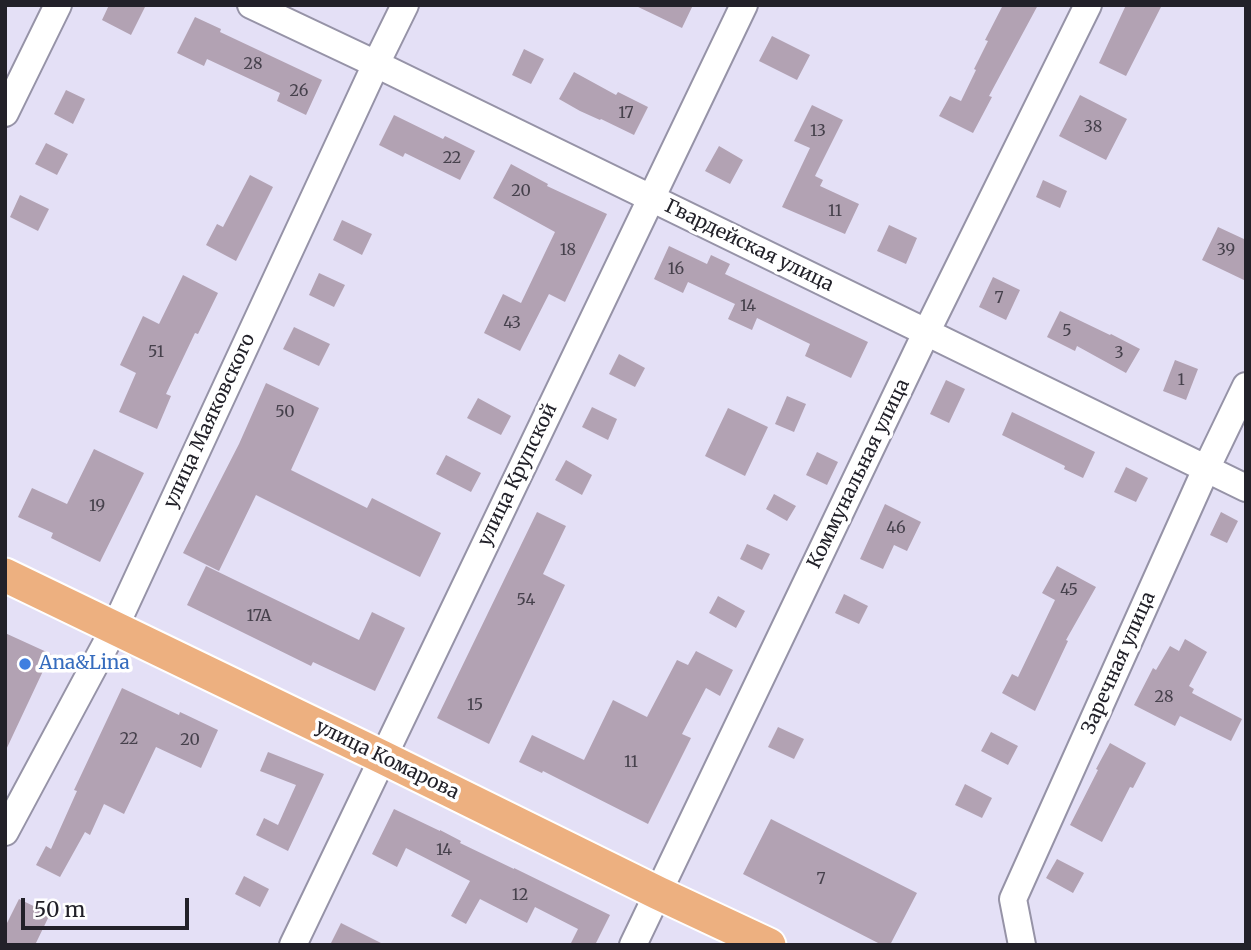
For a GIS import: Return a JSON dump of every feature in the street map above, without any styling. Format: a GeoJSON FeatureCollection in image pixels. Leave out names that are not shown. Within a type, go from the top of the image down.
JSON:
{"type":"FeatureCollection","features":[{"type":"Feature","properties":{"kind":"main road","name":"улица Комарова"},"geometry":{"type":"LineString","coordinates":[[5,575],[769,945]]}},
{"type":"Feature","properties":{"kind":"street"},"geometry":{"type":"LineString","coordinates":[[5,113],[58,5]]}},
{"type":"Feature","properties":{"kind":"street","name":"Гвардейская улица"},"geometry":{"type":"LineString","coordinates":[[251,5],[1246,488]]}},
{"type":"Feature","properties":{"kind":"street","name":"улица Маяковского"},"geometry":{"type":"LineString","coordinates":[[5,832],[114,629],[405,5]]}},
{"type":"Feature","properties":{"kind":"street","name":"улица Крупской"},"geometry":{"type":"LineString","coordinates":[[293,945],[744,5]]}},
{"type":"Feature","properties":{"kind":"street","name":"Коммунальная улица"},"geometry":{"type":"LineString","coordinates":[[633,945],[926,333],[1088,5]]}},
{"type":"Feature","properties":{"kind":"street","name":"Заречная улица"},"geometry":{"type":"LineString","coordinates":[[1022,945],[1013,899],[1246,386]]}},
{"type":"Feature","properties":{"kind":"building"},"geometry":{"type":"Polygon","coordinates":[[[109,5],[146,5],[131,35],[102,20],[109,5]]]}},
{"type":"Feature","properties":{"kind":"building"},"geometry":{"type":"Polygon","coordinates":[[[634,5],[693,5],[682,28],[634,5]]]}},
{"type":"Feature","properties":{"kind":"building"},"geometry":{"type":"Polygon","coordinates":[[[1003,5],[1038,5],[989,96],[992,97],[973,133],[939,116],[950,96],[961,101],[988,41],[985,40],[1003,5]]]}},
{"type":"Feature","properties":{"kind":"building"},"geometry":{"type":"Polygon","coordinates":[[[1126,5],[1162,5],[1126,76],[1099,63],[1126,5]]]}},
{"type":"Feature","properties":{"kind":"building"},"geometry":{"type":"Polygon","coordinates":[[[195,17],[221,29],[220,32],[322,80],[306,115],[277,101],[280,93],[207,59],[204,66],[177,53],[195,17]]]}},
{"type":"Feature","properties":{"kind":"building"},"geometry":{"type":"Polygon","coordinates":[[[772,36],[810,55],[797,80],[759,61],[772,36]]]}},
{"type":"Feature","properties":{"kind":"building"},"geometry":{"type":"Polygon","coordinates":[[[524,49],[544,59],[531,84],[512,75],[524,49]]]}},
{"type":"Feature","properties":{"kind":"building"},"geometry":{"type":"Polygon","coordinates":[[[574,72],[616,95],[618,92],[648,107],[634,135],[559,99],[574,72]]]}},
{"type":"Feature","properties":{"kind":"building"},"geometry":{"type":"Polygon","coordinates":[[[66,90],[85,99],[73,124],[54,114],[66,90]]]}},
{"type":"Feature","properties":{"kind":"building"},"geometry":{"type":"Polygon","coordinates":[[[1080,95],[1127,119],[1106,160],[1059,136],[1080,95]]]}},
{"type":"Feature","properties":{"kind":"building"},"geometry":{"type":"Polygon","coordinates":[[[812,105],[843,120],[815,176],[823,180],[820,186],[859,204],[845,234],[782,207],[810,148],[794,141],[812,105]]]}},
{"type":"Feature","properties":{"kind":"building"},"geometry":{"type":"Polygon","coordinates":[[[394,115],[475,151],[460,180],[405,153],[403,157],[379,145],[394,115]]]}},
{"type":"Feature","properties":{"kind":"building"},"geometry":{"type":"Polygon","coordinates":[[[46,143],[68,154],[57,175],[35,164],[46,143]]]}},
{"type":"Feature","properties":{"kind":"building"},"geometry":{"type":"Polygon","coordinates":[[[719,146],[743,160],[730,184],[705,171],[719,146]]]}},
{"type":"Feature","properties":{"kind":"building"},"geometry":{"type":"Polygon","coordinates":[[[511,164],[548,184],[547,186],[607,214],[565,302],[549,294],[520,351],[484,333],[503,294],[521,303],[555,232],[493,198],[511,164]]]}},
{"type":"Feature","properties":{"kind":"building"},"geometry":{"type":"Polygon","coordinates":[[[250,175],[273,187],[236,261],[206,245],[217,224],[223,227],[250,175]]]}},
{"type":"Feature","properties":{"kind":"building"},"geometry":{"type":"Polygon","coordinates":[[[1043,180],[1067,191],[1060,208],[1036,197],[1043,180]]]}},
{"type":"Feature","properties":{"kind":"building"},"geometry":{"type":"Polygon","coordinates":[[[20,195],[49,209],[38,231],[10,217],[20,195]]]}},
{"type":"Feature","properties":{"kind":"building"},"geometry":{"type":"Polygon","coordinates":[[[342,220],[372,234],[362,255],[333,240],[342,220]]]}},
{"type":"Feature","properties":{"kind":"building"},"geometry":{"type":"Polygon","coordinates":[[[889,225],[917,238],[906,264],[877,251],[889,225]]]}},
{"type":"Feature","properties":{"kind":"building"},"geometry":{"type":"Polygon","coordinates":[[[1218,227],[1246,240],[1246,281],[1202,260],[1218,227]]]}},
{"type":"Feature","properties":{"kind":"building"},"geometry":{"type":"Polygon","coordinates":[[[669,246],[707,264],[711,255],[730,264],[725,274],[868,342],[851,378],[805,356],[810,344],[757,318],[752,330],[728,319],[735,304],[688,282],[683,293],[654,279],[669,246]]]}},
{"type":"Feature","properties":{"kind":"building"},"geometry":{"type":"Polygon","coordinates":[[[319,273],[345,285],[334,307],[309,295],[319,273]]]}},
{"type":"Feature","properties":{"kind":"building"},"geometry":{"type":"Polygon","coordinates":[[[183,275],[218,293],[198,334],[195,333],[166,394],[171,396],[157,429],[119,412],[136,373],[120,365],[143,316],[159,324],[183,275]]]}},
{"type":"Feature","properties":{"kind":"building"},"geometry":{"type":"Polygon","coordinates":[[[993,277],[1020,290],[1006,320],[979,307],[993,277]]]}},
{"type":"Feature","properties":{"kind":"building"},"geometry":{"type":"Polygon","coordinates":[[[1060,311],[1140,349],[1126,373],[1077,346],[1075,351],[1047,337],[1060,311]]]}},
{"type":"Feature","properties":{"kind":"building"},"geometry":{"type":"Polygon","coordinates":[[[294,327],[330,344],[319,366],[283,349],[294,327]]]}},
{"type":"Feature","properties":{"kind":"building"},"geometry":{"type":"Polygon","coordinates":[[[619,354],[645,368],[635,387],[609,374],[619,354]]]}},
{"type":"Feature","properties":{"kind":"building"},"geometry":{"type":"Polygon","coordinates":[[[1175,360],[1198,369],[1186,400],[1163,391],[1175,360]]]}},
{"type":"Feature","properties":{"kind":"building"},"geometry":{"type":"Polygon","coordinates":[[[946,380],[965,389],[949,423],[930,414],[946,380]]]}},
{"type":"Feature","properties":{"kind":"building"},"geometry":{"type":"Polygon","coordinates":[[[266,383],[319,408],[291,470],[367,508],[372,498],[441,533],[420,577],[256,495],[219,571],[183,553],[239,444],[266,383]]]}},
{"type":"Feature","properties":{"kind":"building"},"geometry":{"type":"Polygon","coordinates":[[[787,396],[806,404],[794,432],[775,424],[787,396]]]}},
{"type":"Feature","properties":{"kind":"building"},"geometry":{"type":"Polygon","coordinates":[[[478,398],[511,416],[501,435],[467,418],[478,398]]]}},
{"type":"Feature","properties":{"kind":"building"},"geometry":{"type":"Polygon","coordinates":[[[592,407],[617,419],[608,440],[582,427],[592,407]]]}},
{"type":"Feature","properties":{"kind":"building"},"geometry":{"type":"Polygon","coordinates":[[[728,408],[768,427],[745,476],[705,456],[728,408]]]}},
{"type":"Feature","properties":{"kind":"building"},"geometry":{"type":"Polygon","coordinates":[[[1012,412],[1095,452],[1083,478],[1064,469],[1065,466],[1002,435],[1012,412]]]}},
{"type":"Feature","properties":{"kind":"building"},"geometry":{"type":"Polygon","coordinates":[[[94,449],[144,473],[100,562],[51,538],[53,533],[18,517],[32,488],[67,504],[94,449]]]}},
{"type":"Feature","properties":{"kind":"building"},"geometry":{"type":"Polygon","coordinates":[[[817,452],[838,462],[827,485],[806,475],[817,452]]]}},
{"type":"Feature","properties":{"kind":"building"},"geometry":{"type":"Polygon","coordinates":[[[446,455],[481,473],[471,492],[436,474],[446,455]]]}},
{"type":"Feature","properties":{"kind":"building"},"geometry":{"type":"Polygon","coordinates":[[[566,460],[592,475],[582,495],[555,480],[566,460]]]}},
{"type":"Feature","properties":{"kind":"building"},"geometry":{"type":"Polygon","coordinates":[[[1126,467],[1148,478],[1136,502],[1114,492],[1126,467]]]}},
{"type":"Feature","properties":{"kind":"building"},"geometry":{"type":"Polygon","coordinates":[[[774,494],[796,506],[787,521],[766,509],[774,494]]]}},
{"type":"Feature","properties":{"kind":"building"},"geometry":{"type":"Polygon","coordinates":[[[885,504],[921,522],[907,551],[894,545],[883,569],[860,559],[885,504]]]}},
{"type":"Feature","properties":{"kind":"building"},"geometry":{"type":"Polygon","coordinates":[[[537,512],[566,526],[543,574],[565,585],[489,744],[437,718],[537,512]]]}},
{"type":"Feature","properties":{"kind":"building"},"geometry":{"type":"Polygon","coordinates":[[[1221,512],[1238,521],[1227,543],[1210,535],[1221,512]]]}},
{"type":"Feature","properties":{"kind":"building"},"geometry":{"type":"Polygon","coordinates":[[[747,544],[770,554],[762,570],[740,559],[747,544]]]}},
{"type":"Feature","properties":{"kind":"building"},"geometry":{"type":"Polygon","coordinates":[[[206,566],[359,640],[372,612],[405,628],[375,691],[313,662],[311,666],[187,605],[206,566]]]}},
{"type":"Feature","properties":{"kind":"building"},"geometry":{"type":"Polygon","coordinates":[[[1057,566],[1096,587],[1066,640],[1068,641],[1035,711],[1002,693],[1012,674],[1018,677],[1055,600],[1042,593],[1057,566]]]}},
{"type":"Feature","properties":{"kind":"building"},"geometry":{"type":"Polygon","coordinates":[[[844,594],[868,606],[859,624],[835,613],[844,594]]]}},
{"type":"Feature","properties":{"kind":"building"},"geometry":{"type":"Polygon","coordinates":[[[718,596],[745,611],[736,628],[709,613],[718,596]]]}},
{"type":"Feature","properties":{"kind":"building"},"geometry":{"type":"Polygon","coordinates":[[[5,633],[51,654],[5,752],[5,633]]]}},
{"type":"Feature","properties":{"kind":"building"},"geometry":{"type":"Polygon","coordinates":[[[1185,639],[1207,652],[1189,686],[1194,689],[1192,693],[1242,719],[1231,741],[1180,716],[1175,726],[1134,705],[1153,668],[1156,670],[1170,646],[1179,651],[1185,639]]]}},
{"type":"Feature","properties":{"kind":"building"},"geometry":{"type":"Polygon","coordinates":[[[696,651],[733,670],[720,696],[706,688],[682,734],[691,738],[648,824],[543,771],[542,773],[519,762],[532,735],[584,760],[613,700],[647,717],[677,660],[688,665],[696,651]]]}},
{"type":"Feature","properties":{"kind":"building"},"geometry":{"type":"Polygon","coordinates":[[[122,688],[218,730],[201,768],[156,747],[124,814],[104,804],[90,835],[85,832],[60,877],[36,865],[46,846],[51,849],[77,791],[74,790],[122,688]]]}},
{"type":"Feature","properties":{"kind":"building"},"geometry":{"type":"Polygon","coordinates":[[[778,727],[804,739],[794,759],[768,747],[778,727]]]}},
{"type":"Feature","properties":{"kind":"building"},"geometry":{"type":"Polygon","coordinates":[[[991,732],[1018,746],[1008,765],[981,751],[991,732]]]}},
{"type":"Feature","properties":{"kind":"building"},"geometry":{"type":"Polygon","coordinates":[[[1110,743],[1146,763],[1133,788],[1130,787],[1102,842],[1070,825],[1110,743]]]}},
{"type":"Feature","properties":{"kind":"building"},"geometry":{"type":"Polygon","coordinates":[[[268,752],[324,774],[288,851],[256,835],[264,818],[278,825],[296,785],[260,771],[268,752]]]}},
{"type":"Feature","properties":{"kind":"building"},"geometry":{"type":"Polygon","coordinates":[[[965,784],[992,798],[982,818],[955,805],[965,784]]]}},
{"type":"Feature","properties":{"kind":"building"},"geometry":{"type":"Polygon","coordinates":[[[394,809],[610,915],[595,945],[570,945],[578,929],[535,907],[527,923],[480,899],[466,924],[451,916],[470,881],[406,848],[397,867],[372,854],[394,809]]]}},
{"type":"Feature","properties":{"kind":"building"},"geometry":{"type":"Polygon","coordinates":[[[771,819],[917,893],[890,945],[882,945],[743,874],[771,819]]]}},
{"type":"Feature","properties":{"kind":"building"},"geometry":{"type":"Polygon","coordinates":[[[1057,859],[1084,873],[1073,893],[1046,878],[1057,859]]]}},
{"type":"Feature","properties":{"kind":"building"},"geometry":{"type":"Polygon","coordinates":[[[244,876],[269,889],[260,907],[235,894],[244,876]]]}},
{"type":"Feature","properties":{"kind":"building"},"geometry":{"type":"Polygon","coordinates":[[[19,899],[50,914],[35,945],[5,945],[5,927],[19,899]]]}},
{"type":"Feature","properties":{"kind":"building"},"geometry":{"type":"Polygon","coordinates":[[[341,923],[385,945],[330,945],[341,923]]]}},
{"type":"Feature","properties":{"kind":"place","name":"Ana&Lina"},"geometry":{"type":"Point","coordinates":[25,664]}}]}
